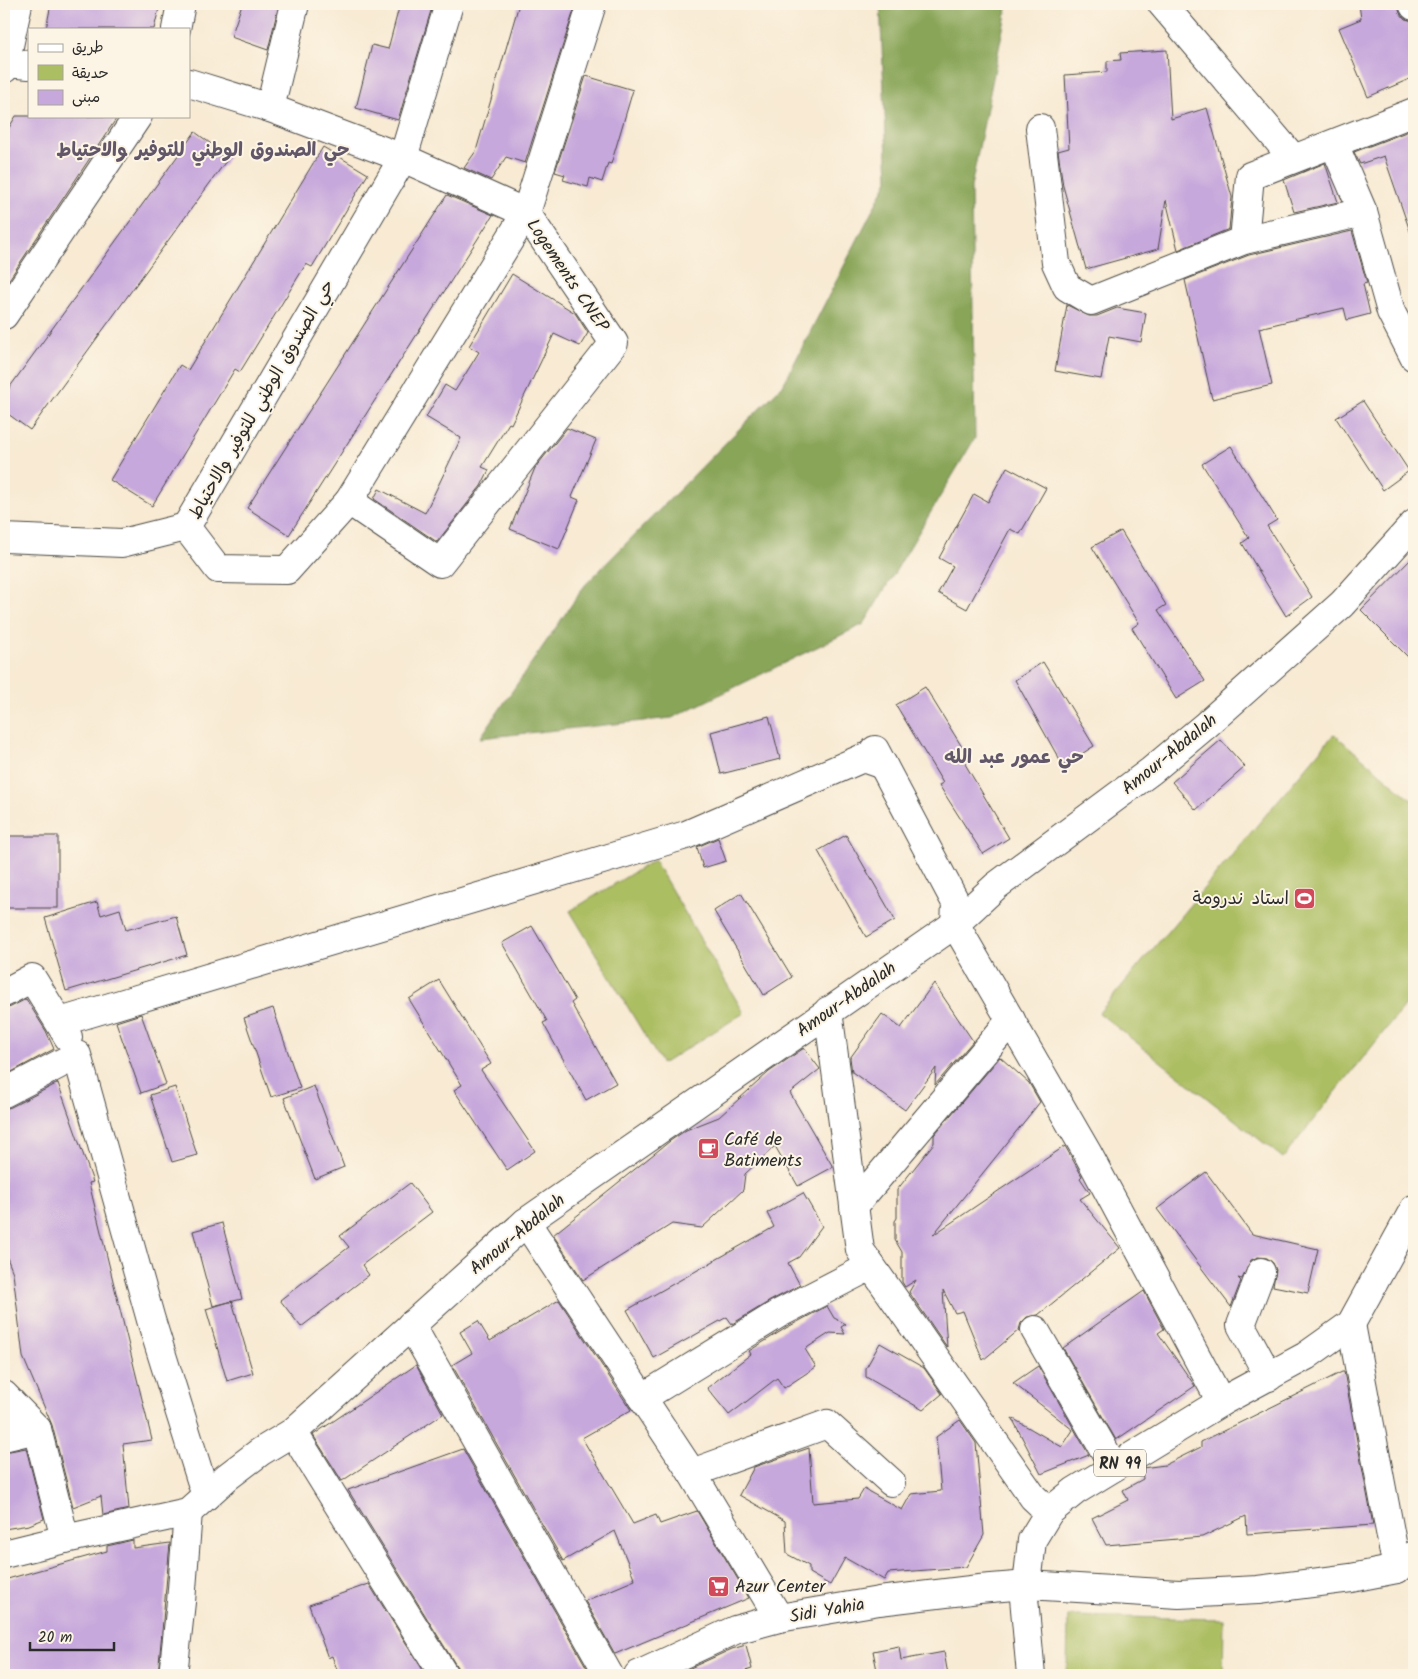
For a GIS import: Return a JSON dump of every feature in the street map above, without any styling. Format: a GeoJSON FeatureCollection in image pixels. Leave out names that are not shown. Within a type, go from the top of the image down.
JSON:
{"type":"FeatureCollection","features":[{"type":"Feature","properties":{"kind":"street"},"geometry":{"type":"LineString","coordinates":[[13,66],[18,4]]}},
{"type":"Feature","properties":{"kind":"street"},"geometry":{"type":"LineString","coordinates":[[176,28],[181,4]]}},
{"type":"Feature","properties":{"kind":"street"},"geometry":{"type":"LineString","coordinates":[[270,108],[295,4]]}},
{"type":"Feature","properties":{"kind":"street","name":"حي الصندوق الوطني للتوفير والاحتياط"},"geometry":{"type":"LineString","coordinates":[[449,4],[403,158],[186,527],[218,568],[287,570],[349,501],[526,213],[592,4]]}},
{"type":"Feature","properties":{"kind":"street"},"geometry":{"type":"LineString","coordinates":[[1162,4],[1293,158]]}},
{"type":"Feature","properties":{"kind":"street","name":"Logements CNEP"},"geometry":{"type":"LineString","coordinates":[[190,83],[270,108],[403,158],[526,213],[614,343],[440,563],[349,501]]}},
{"type":"Feature","properties":{"kind":"street"},"geometry":{"type":"LineString","coordinates":[[1244,240],[1250,176],[1414,112]]}},
{"type":"Feature","properties":{"kind":"street"},"geometry":{"type":"LineString","coordinates":[[4,316],[137,118]]}},
{"type":"Feature","properties":{"kind":"street"},"geometry":{"type":"LineString","coordinates":[[1040,128],[1056,263],[1067,287],[1091,300],[1244,240],[1363,212]]}},
{"type":"Feature","properties":{"kind":"street"},"geometry":{"type":"LineString","coordinates":[[1334,144],[1363,212],[1391,312],[1414,356]]}},
{"type":"Feature","properties":{"kind":"street","name":"Amour-Abdalah"},"geometry":{"type":"LineString","coordinates":[[197,1504],[260,1452],[293,1432],[526,1222],[955,924],[996,886],[1151,771],[1206,725],[1342,604],[1414,524]]}},
{"type":"Feature","properties":{"kind":"street"},"geometry":{"type":"LineString","coordinates":[[4,538],[122,543],[186,527]]}},
{"type":"Feature","properties":{"kind":"street"},"geometry":{"type":"LineString","coordinates":[[871,740],[956,903],[955,924],[1088,1154],[1222,1402]]}},
{"type":"Feature","properties":{"kind":"street"},"geometry":{"type":"LineString","coordinates":[[60,1022],[686,835],[863,758],[883,765]]}},
{"type":"Feature","properties":{"kind":"street"},"geometry":{"type":"LineString","coordinates":[[4,993],[32,978],[60,1022],[77,1055],[151,1320],[197,1504],[181,1602],[173,1675]]}},
{"type":"Feature","properties":{"kind":"street"},"geometry":{"type":"LineString","coordinates":[[828,1011],[860,1250],[1033,1497],[1049,1512]]}},
{"type":"Feature","properties":{"kind":"street"},"geometry":{"type":"LineString","coordinates":[[854,1206],[1011,1020]]}},
{"type":"Feature","properties":{"kind":"street"},"geometry":{"type":"LineString","coordinates":[[4,1092],[77,1055]]}},
{"type":"Feature","properties":{"kind":"street","name":"RN 99"},"geometry":{"type":"LineString","coordinates":[[1031,1675],[1024,1598],[1032,1540],[1049,1512],[1075,1491],[1222,1402],[1306,1356],[1351,1324],[1414,1209]]}},
{"type":"Feature","properties":{"kind":"street"},"geometry":{"type":"LineString","coordinates":[[526,1222],[692,1473],[780,1618]]}},
{"type":"Feature","properties":{"kind":"street"},"geometry":{"type":"LineString","coordinates":[[642,1398],[778,1314],[872,1266]]}},
{"type":"Feature","properties":{"kind":"street"},"geometry":{"type":"LineString","coordinates":[[1261,1272],[1241,1324],[1269,1377]]}},
{"type":"Feature","properties":{"kind":"street"},"geometry":{"type":"LineString","coordinates":[[1351,1324],[1406,1562]]}},
{"type":"Feature","properties":{"kind":"street"},"geometry":{"type":"LineString","coordinates":[[411,1325],[610,1675]]}},
{"type":"Feature","properties":{"kind":"street"},"geometry":{"type":"LineString","coordinates":[[1035,1330],[1114,1467]]}},
{"type":"Feature","properties":{"kind":"street"},"geometry":{"type":"LineString","coordinates":[[4,1395],[37,1429],[65,1539]]}},
{"type":"Feature","properties":{"kind":"street"},"geometry":{"type":"LineString","coordinates":[[692,1473],[827,1424],[891,1482]]}},
{"type":"Feature","properties":{"kind":"street"},"geometry":{"type":"LineString","coordinates":[[4,1437],[37,1429]]}},
{"type":"Feature","properties":{"kind":"street"},"geometry":{"type":"LineString","coordinates":[[293,1432],[444,1675]]}},
{"type":"Feature","properties":{"kind":"street"},"geometry":{"type":"LineString","coordinates":[[4,1554],[197,1504]]}},
{"type":"Feature","properties":{"kind":"street","name":"Sidi Yahia"},"geometry":{"type":"LineString","coordinates":[[638,1675],[735,1630],[780,1618],[879,1601],[1027,1585],[1179,1594],[1268,1588],[1351,1578],[1406,1562]]}},
{"type":"Feature","properties":{"kind":"green space"},"geometry":{"type":"Polygon","coordinates":[[[880,4],[1008,4],[971,187],[975,438],[864,624],[672,718],[480,738],[585,585],[783,385],[888,180],[880,4]]]}},
{"type":"Feature","properties":{"kind":"green space","name":"استاد ندرومة"},"geometry":{"type":"Polygon","coordinates":[[[1334,734],[1414,802],[1414,994],[1283,1158],[1099,1013],[1334,734]]]}},
{"type":"Feature","properties":{"kind":"green space"},"geometry":{"type":"Polygon","coordinates":[[[654,860],[744,1013],[662,1064],[570,911],[654,860]]]}},
{"type":"Feature","properties":{"kind":"green space"},"geometry":{"type":"Polygon","coordinates":[[[1068,1616],[1224,1619],[1223,1675],[1067,1675],[1068,1616]]]}},
{"type":"Feature","properties":{"kind":"building"},"geometry":{"type":"Polygon","coordinates":[[[51,4],[160,4],[154,28],[46,28],[51,4]]]}},
{"type":"Feature","properties":{"kind":"building"},"geometry":{"type":"Polygon","coordinates":[[[242,4],[279,4],[268,50],[231,37],[242,4]]]}},
{"type":"Feature","properties":{"kind":"building"},"geometry":{"type":"Polygon","coordinates":[[[400,4],[433,4],[398,120],[356,108],[372,45],[388,49],[400,4]]]}},
{"type":"Feature","properties":{"kind":"building"},"geometry":{"type":"Polygon","coordinates":[[[519,4],[576,4],[525,163],[506,157],[491,180],[464,168],[476,151],[519,4]]]}},
{"type":"Feature","properties":{"kind":"building"},"geometry":{"type":"Polygon","coordinates":[[[1359,4],[1397,4],[1400,13],[1405,19],[1414,21],[1414,77],[1368,97],[1339,28],[1361,19],[1359,4]]]}},
{"type":"Feature","properties":{"kind":"building"},"geometry":{"type":"Polygon","coordinates":[[[1167,50],[1171,119],[1207,108],[1232,197],[1229,229],[1178,250],[1166,200],[1158,249],[1086,269],[1063,186],[1058,151],[1069,148],[1065,75],[1107,72],[1107,61],[1121,60],[1120,53],[1167,50]]]}},
{"type":"Feature","properties":{"kind":"building"},"geometry":{"type":"Polygon","coordinates":[[[586,76],[633,90],[611,164],[608,163],[602,182],[590,178],[588,187],[563,180],[565,175],[555,172],[586,76]]]}},
{"type":"Feature","properties":{"kind":"building"},"geometry":{"type":"Polygon","coordinates":[[[16,116],[28,116],[28,118],[117,118],[4,287],[4,136],[16,116]]]}},
{"type":"Feature","properties":{"kind":"building"},"geometry":{"type":"Polygon","coordinates":[[[1414,129],[1414,234],[1411,234],[1384,156],[1360,164],[1354,152],[1414,129]]]}},
{"type":"Feature","properties":{"kind":"building"},"geometry":{"type":"Polygon","coordinates":[[[195,132],[229,157],[30,430],[4,411],[4,395],[195,132]]]}},
{"type":"Feature","properties":{"kind":"building"},"geometry":{"type":"Polygon","coordinates":[[[323,147],[368,174],[312,267],[306,264],[240,372],[235,369],[152,506],[110,480],[180,365],[188,370],[323,147]]]}},
{"type":"Feature","properties":{"kind":"building"},"geometry":{"type":"Polygon","coordinates":[[[1325,163],[1338,202],[1294,212],[1284,180],[1325,163]]]}},
{"type":"Feature","properties":{"kind":"building"},"geometry":{"type":"Polygon","coordinates":[[[447,195],[493,215],[289,535],[247,508],[447,195]]]}},
{"type":"Feature","properties":{"kind":"building"},"geometry":{"type":"Polygon","coordinates":[[[1352,231],[1367,283],[1363,284],[1370,314],[1347,320],[1344,308],[1259,328],[1272,385],[1212,399],[1185,280],[1249,255],[1352,231]]]}},
{"type":"Feature","properties":{"kind":"building"},"geometry":{"type":"Polygon","coordinates":[[[512,274],[575,313],[588,333],[580,346],[554,334],[511,424],[509,423],[482,467],[489,470],[481,486],[437,542],[374,499],[379,489],[425,513],[461,438],[426,417],[445,385],[455,391],[479,352],[469,346],[512,274]]]}},
{"type":"Feature","properties":{"kind":"building"},"geometry":{"type":"Polygon","coordinates":[[[1067,305],[1089,316],[1097,316],[1117,308],[1146,313],[1141,342],[1109,336],[1101,379],[1055,371],[1067,305]]]}},
{"type":"Feature","properties":{"kind":"building"},"geometry":{"type":"Polygon","coordinates":[[[1363,401],[1409,471],[1383,490],[1336,418],[1363,401]]]}},
{"type":"Feature","properties":{"kind":"building"},"geometry":{"type":"Polygon","coordinates":[[[567,428],[596,440],[572,497],[579,500],[559,549],[510,529],[535,468],[567,428]]]}},
{"type":"Feature","properties":{"kind":"building"},"geometry":{"type":"Polygon","coordinates":[[[1231,446],[1277,520],[1267,526],[1312,597],[1286,616],[1242,543],[1249,538],[1202,464],[1231,446]]]}},
{"type":"Feature","properties":{"kind":"building"},"geometry":{"type":"Polygon","coordinates":[[[1007,467],[1046,488],[1020,534],[1010,529],[967,609],[938,593],[953,566],[939,558],[974,494],[988,502],[1007,467]]]}},
{"type":"Feature","properties":{"kind":"building"},"geometry":{"type":"Polygon","coordinates":[[[1121,531],[1166,605],[1158,610],[1205,681],[1176,699],[1132,628],[1139,623],[1092,547],[1121,531]]]}},
{"type":"Feature","properties":{"kind":"building"},"geometry":{"type":"Polygon","coordinates":[[[1414,556],[1414,663],[1361,610],[1414,556]]]}},
{"type":"Feature","properties":{"kind":"building"},"geometry":{"type":"Polygon","coordinates":[[[1043,662],[1094,746],[1063,766],[1015,680],[1043,662]]]}},
{"type":"Feature","properties":{"kind":"building"},"geometry":{"type":"Polygon","coordinates":[[[925,687],[970,760],[965,764],[1009,838],[983,854],[939,785],[943,783],[896,705],[925,687]]]}},
{"type":"Feature","properties":{"kind":"building"},"geometry":{"type":"Polygon","coordinates":[[[769,716],[780,759],[721,774],[711,732],[769,716]]]}},
{"type":"Feature","properties":{"kind":"building"},"geometry":{"type":"Polygon","coordinates":[[[1221,740],[1245,767],[1196,810],[1172,782],[1221,740]]]}},
{"type":"Feature","properties":{"kind":"building"},"geometry":{"type":"Polygon","coordinates":[[[846,835],[895,920],[866,937],[818,851],[846,835]]]}},
{"type":"Feature","properties":{"kind":"building"},"geometry":{"type":"Polygon","coordinates":[[[4,836],[58,836],[58,908],[4,908],[4,836]]]}},
{"type":"Feature","properties":{"kind":"building"},"geometry":{"type":"Polygon","coordinates":[[[718,838],[726,861],[703,868],[697,847],[718,838]]]}},
{"type":"Feature","properties":{"kind":"building"},"geometry":{"type":"Polygon","coordinates":[[[741,893],[792,977],[764,995],[714,911],[741,893]]]}},
{"type":"Feature","properties":{"kind":"building"},"geometry":{"type":"Polygon","coordinates":[[[97,902],[101,915],[120,909],[126,930],[176,916],[187,955],[66,991],[45,918],[97,902]]]}},
{"type":"Feature","properties":{"kind":"building"},"geometry":{"type":"Polygon","coordinates":[[[532,926],[575,1000],[571,1003],[616,1083],[586,1100],[543,1023],[547,1021],[502,943],[532,926]]]}},
{"type":"Feature","properties":{"kind":"building"},"geometry":{"type":"Polygon","coordinates":[[[439,980],[491,1064],[481,1070],[535,1151],[507,1170],[454,1090],[462,1085],[409,999],[439,980]]]}},
{"type":"Feature","properties":{"kind":"building"},"geometry":{"type":"Polygon","coordinates":[[[934,983],[973,1041],[935,1085],[936,1068],[905,1110],[852,1072],[850,1058],[882,1014],[901,1028],[934,983]]]}},
{"type":"Feature","properties":{"kind":"building"},"geometry":{"type":"Polygon","coordinates":[[[26,999],[46,1031],[54,1049],[4,1076],[4,1009],[26,999]]]}},
{"type":"Feature","properties":{"kind":"building"},"geometry":{"type":"Polygon","coordinates":[[[273,1008],[300,1088],[271,1097],[244,1018],[273,1008]]]}},
{"type":"Feature","properties":{"kind":"building"},"geometry":{"type":"Polygon","coordinates":[[[141,1014],[166,1084],[141,1093],[116,1022],[141,1014]]]}},
{"type":"Feature","properties":{"kind":"building","name":"Café de Batiments"},"geometry":{"type":"Polygon","coordinates":[[[804,1048],[820,1069],[790,1093],[833,1167],[798,1186],[775,1146],[745,1174],[743,1190],[702,1228],[672,1224],[583,1280],[553,1235],[670,1141],[686,1130],[719,1117],[769,1072],[804,1048]]]}},
{"type":"Feature","properties":{"kind":"building"},"geometry":{"type":"Polygon","coordinates":[[[1000,1057],[1029,1083],[1040,1102],[933,1235],[1065,1146],[1082,1176],[1080,1178],[1090,1193],[1080,1199],[1120,1248],[1038,1315],[1027,1317],[1021,1323],[1019,1330],[983,1360],[963,1311],[955,1313],[943,1290],[947,1347],[909,1292],[916,1280],[905,1287],[902,1282],[902,1252],[895,1240],[895,1221],[897,1218],[897,1190],[934,1143],[934,1135],[1000,1057]]]}},
{"type":"Feature","properties":{"kind":"building"},"geometry":{"type":"Polygon","coordinates":[[[58,1083],[93,1182],[89,1183],[152,1440],[123,1444],[129,1509],[103,1515],[101,1496],[73,1507],[52,1425],[23,1357],[13,1273],[4,1250],[4,1109],[58,1083]]]}},
{"type":"Feature","properties":{"kind":"building"},"geometry":{"type":"Polygon","coordinates":[[[314,1086],[344,1167],[315,1179],[284,1098],[314,1086]]]}},
{"type":"Feature","properties":{"kind":"building"},"geometry":{"type":"Polygon","coordinates":[[[175,1087],[197,1155],[172,1162],[150,1095],[175,1087]]]}},
{"type":"Feature","properties":{"kind":"building"},"geometry":{"type":"Polygon","coordinates":[[[1206,1172],[1252,1234],[1318,1249],[1308,1293],[1273,1286],[1276,1270],[1273,1263],[1267,1258],[1258,1257],[1251,1260],[1242,1279],[1238,1278],[1241,1281],[1231,1307],[1157,1209],[1206,1172]]]}},
{"type":"Feature","properties":{"kind":"building"},"geometry":{"type":"Polygon","coordinates":[[[410,1183],[432,1212],[362,1265],[369,1275],[301,1327],[280,1300],[349,1247],[340,1236],[410,1183]]]}},
{"type":"Feature","properties":{"kind":"building"},"geometry":{"type":"Polygon","coordinates":[[[803,1193],[822,1226],[799,1257],[788,1263],[800,1285],[732,1324],[727,1317],[654,1358],[627,1310],[774,1227],[767,1213],[803,1193]]]}},
{"type":"Feature","properties":{"kind":"building"},"geometry":{"type":"Polygon","coordinates":[[[222,1223],[242,1299],[213,1306],[193,1231],[222,1223]]]}},
{"type":"Feature","properties":{"kind":"building"},"geometry":{"type":"Polygon","coordinates":[[[1144,1291],[1164,1329],[1158,1333],[1195,1386],[1116,1440],[1063,1348],[1144,1291]]]}},
{"type":"Feature","properties":{"kind":"building"},"geometry":{"type":"Polygon","coordinates":[[[559,1300],[631,1410],[582,1438],[633,1524],[656,1515],[660,1524],[697,1511],[749,1598],[615,1654],[585,1601],[635,1580],[615,1531],[563,1561],[452,1365],[472,1353],[460,1332],[478,1321],[490,1341],[559,1300]]]}},
{"type":"Feature","properties":{"kind":"building"},"geometry":{"type":"Polygon","coordinates":[[[232,1301],[253,1373],[227,1381],[206,1309],[232,1301]]]}},
{"type":"Feature","properties":{"kind":"building"},"geometry":{"type":"Polygon","coordinates":[[[827,1306],[834,1318],[846,1324],[841,1327],[845,1334],[830,1333],[805,1349],[816,1367],[784,1388],[777,1378],[729,1415],[707,1388],[751,1354],[749,1351],[827,1306]]]}},
{"type":"Feature","properties":{"kind":"building"},"geometry":{"type":"Polygon","coordinates":[[[880,1343],[924,1368],[942,1394],[923,1410],[866,1377],[866,1368],[880,1343]]]}},
{"type":"Feature","properties":{"kind":"building"},"geometry":{"type":"Polygon","coordinates":[[[416,1365],[443,1414],[342,1481],[313,1435],[416,1365]]]}},
{"type":"Feature","properties":{"kind":"building"},"geometry":{"type":"Polygon","coordinates":[[[1038,1366],[1089,1455],[1041,1474],[1012,1418],[1062,1447],[1073,1430],[1013,1383],[1038,1366]]]}},
{"type":"Feature","properties":{"kind":"building"},"geometry":{"type":"Polygon","coordinates":[[[1344,1372],[1373,1525],[1247,1534],[1246,1516],[1202,1537],[1106,1545],[1092,1518],[1128,1500],[1123,1490],[1143,1479],[1142,1468],[1165,1465],[1201,1447],[1201,1442],[1344,1372]]]}},
{"type":"Feature","properties":{"kind":"building"},"geometry":{"type":"Polygon","coordinates":[[[960,1420],[976,1443],[984,1535],[966,1567],[888,1573],[884,1580],[845,1558],[830,1585],[809,1573],[809,1566],[787,1554],[785,1521],[739,1495],[754,1467],[809,1448],[813,1503],[858,1499],[864,1489],[902,1510],[911,1494],[941,1491],[936,1437],[960,1420]]]}},
{"type":"Feature","properties":{"kind":"building"},"geometry":{"type":"Polygon","coordinates":[[[26,1448],[44,1519],[29,1525],[4,1529],[4,1452],[26,1448]]]}},
{"type":"Feature","properties":{"kind":"building"},"geometry":{"type":"Polygon","coordinates":[[[463,1449],[587,1668],[576,1675],[460,1675],[457,1667],[348,1490],[463,1449]]]}},
{"type":"Feature","properties":{"kind":"building"},"geometry":{"type":"Polygon","coordinates":[[[133,1540],[133,1548],[170,1543],[158,1675],[4,1675],[4,1580],[107,1551],[107,1546],[133,1540]]]}},
{"type":"Feature","properties":{"kind":"building"},"geometry":{"type":"Polygon","coordinates":[[[369,1584],[426,1675],[339,1675],[332,1656],[328,1658],[309,1605],[369,1584]]]}},
{"type":"Feature","properties":{"kind":"building"},"geometry":{"type":"Polygon","coordinates":[[[746,1645],[752,1669],[745,1671],[746,1675],[675,1675],[732,1649],[746,1645]]]}},
{"type":"Feature","properties":{"kind":"building"},"geometry":{"type":"Polygon","coordinates":[[[899,1646],[901,1660],[944,1652],[948,1675],[878,1675],[873,1651],[899,1646]]]}},
{"type":"Feature","properties":{"kind":"place","name":"استاد ندرومة"},"geometry":{"type":"Point","coordinates":[1305,898]}},
{"type":"Feature","properties":{"kind":"place","name":"Café de Batiments"},"geometry":{"type":"Point","coordinates":[708,1149]}},
{"type":"Feature","properties":{"kind":"place","name":"Azur Center"},"geometry":{"type":"Point","coordinates":[719,1586]}},
{"type":"Feature","properties":{"kind":"district","name":"حي الصندوق الوطني للتوفير والاحتياط"},"geometry":{"type":"Point","coordinates":[203,149]}},
{"type":"Feature","properties":{"kind":"district","name":"حي عمور عبد الله"},"geometry":{"type":"Point","coordinates":[1014,756]}}]}
